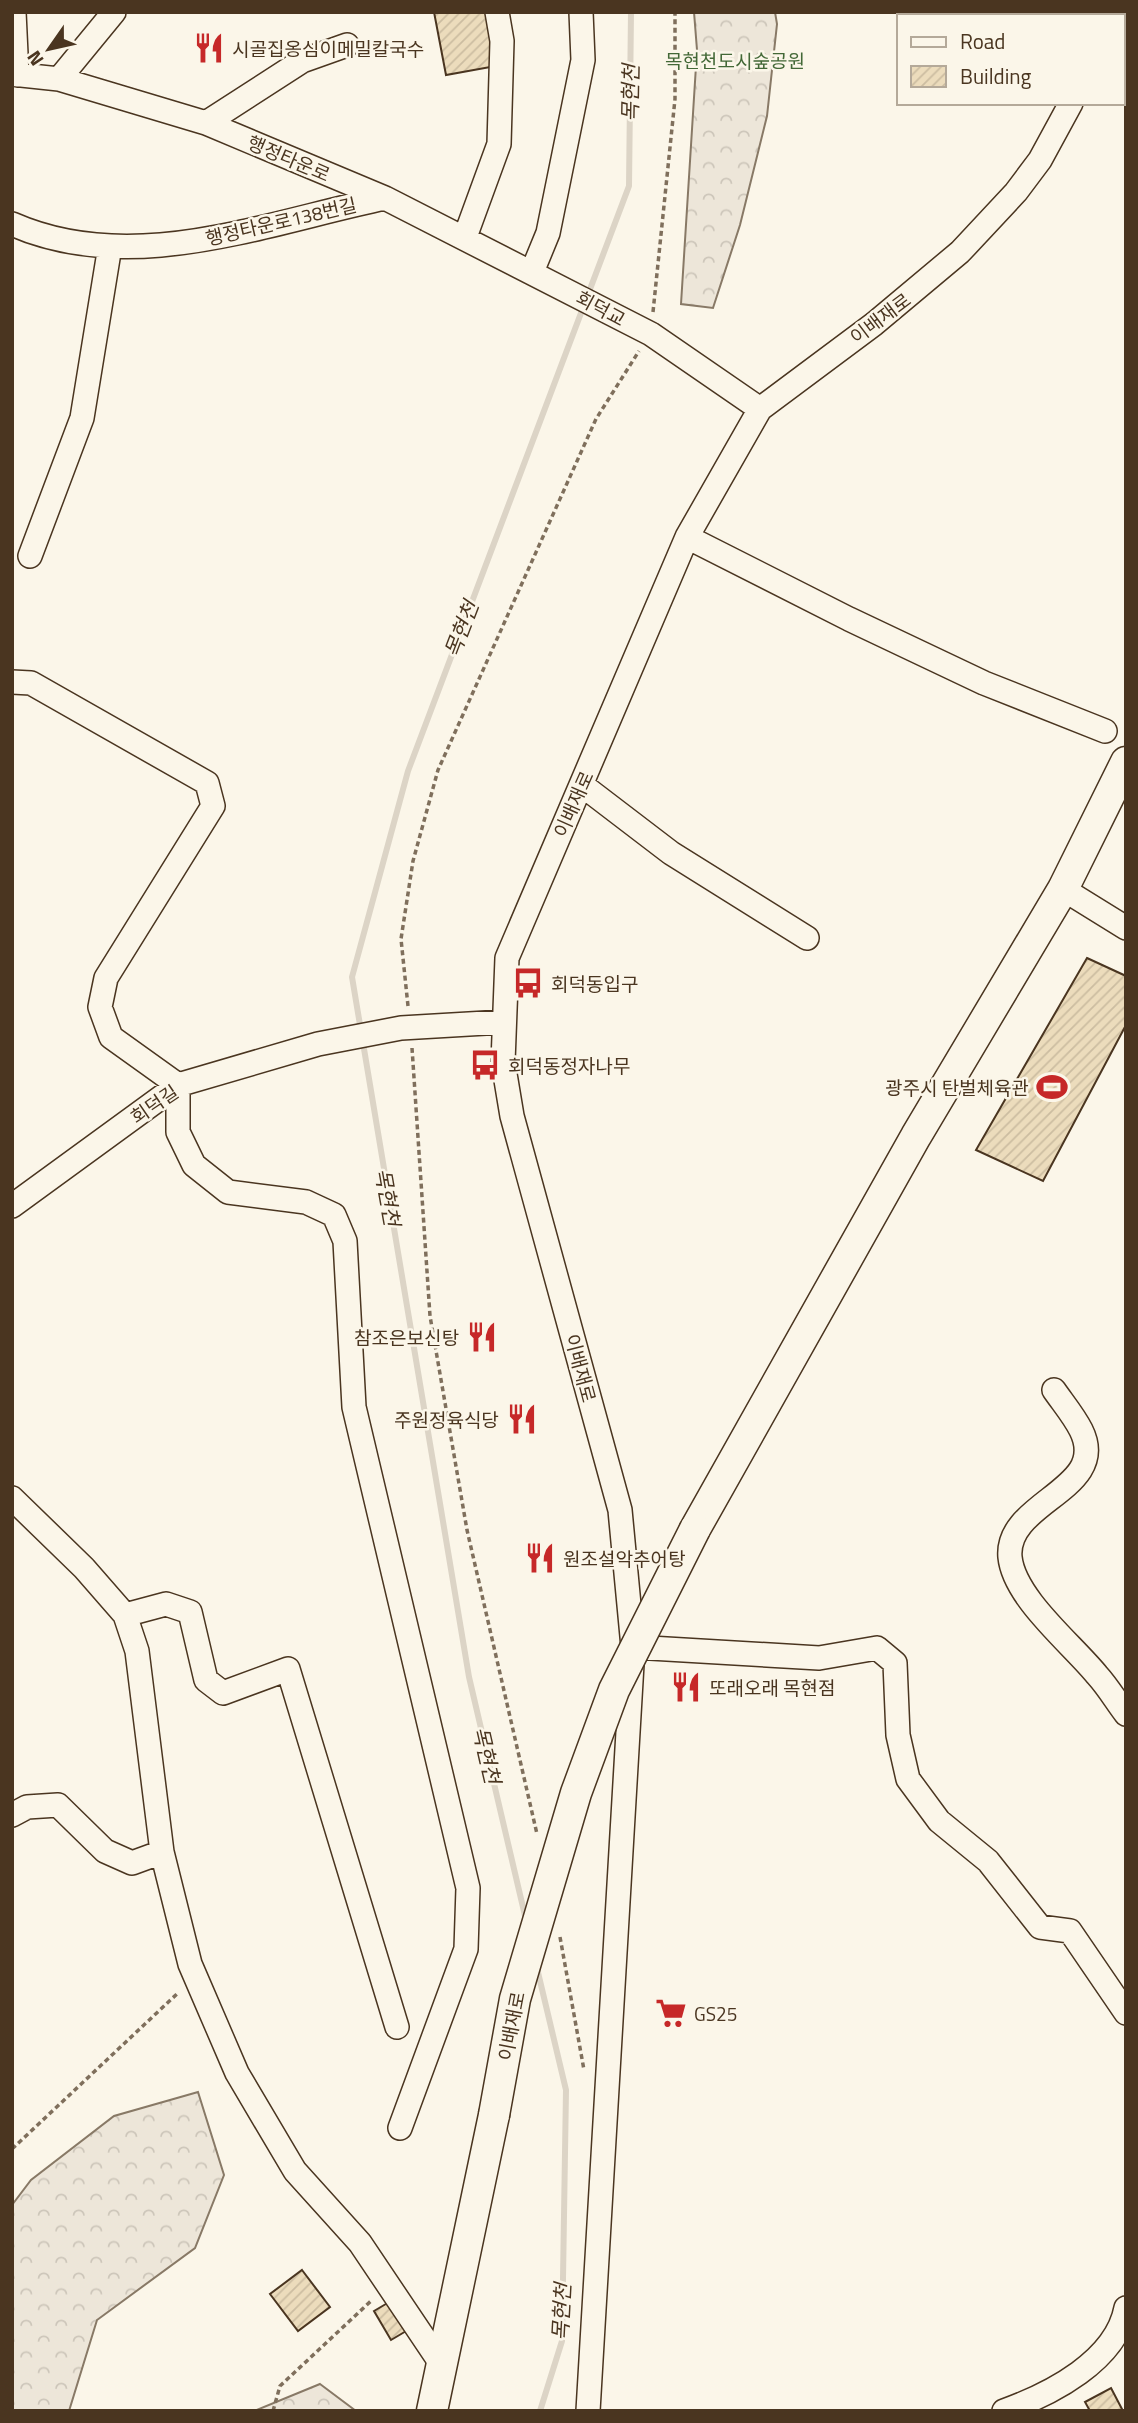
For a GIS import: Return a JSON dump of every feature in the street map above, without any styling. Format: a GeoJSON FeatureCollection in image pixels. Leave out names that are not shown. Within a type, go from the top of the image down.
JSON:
{"type":"FeatureCollection","features":[{"type":"Feature","properties":{"kind":"main road","name":"이배재로"},"geometry":{"type":"LineString","coordinates":[[432,2411],[494,2115],[515,1999],[543,1896],[576,1793],[614,1690],[695,1529],[916,1136],[1063,888],[1126,762]]}},
{"type":"Feature","properties":{"kind":"street"},"geometry":{"type":"LineString","coordinates":[[14,12],[15,75]]}},
{"type":"Feature","properties":{"kind":"street"},"geometry":{"type":"LineString","coordinates":[[59,79],[114,12]]}},
{"type":"Feature","properties":{"kind":"street"},"geometry":{"type":"LineString","coordinates":[[465,237],[499,144],[502,41],[497,12]]}},
{"type":"Feature","properties":{"kind":"street"},"geometry":{"type":"LineString","coordinates":[[542,276],[548,233],[583,60],[581,12]]}},
{"type":"Feature","properties":{"kind":"street"},"geometry":{"type":"LineString","coordinates":[[206,122],[302,61],[347,45]]}},
{"type":"Feature","properties":{"kind":"street","name":"행정타운로"},"geometry":{"type":"LineString","coordinates":[[15,75],[59,79],[206,122],[385,198],[542,276]]}},
{"type":"Feature","properties":{"kind":"street","name":"이배재로"},"geometry":{"type":"LineString","coordinates":[[589,2411],[633,1647],[620,1510],[512,1116],[503,1062],[507,958],[687,537],[760,410],[885,315],[960,252],[1016,192],[1040,160],[1070,105]]}},
{"type":"Feature","properties":{"kind":"street","name":"행정타운로138번길"},"geometry":{"type":"LineString","coordinates":[[12,224],[33,233],[110,246],[231,236],[385,198]]}},
{"type":"Feature","properties":{"kind":"street"},"geometry":{"type":"LineString","coordinates":[[30,556],[82,418],[110,246]]}},
{"type":"Feature","properties":{"kind":"street","name":"회덕교"},"geometry":{"type":"LineString","coordinates":[[542,276],[651,334],[760,410]]}},
{"type":"Feature","properties":{"kind":"street"},"geometry":{"type":"LineString","coordinates":[[687,537],[849,619],[984,683],[1105,731]]}},
{"type":"Feature","properties":{"kind":"street"},"geometry":{"type":"LineString","coordinates":[[12,682],[31,683],[207,783],[213,806],[106,978],[100,1007],[111,1037],[178,1085],[178,1132],[194,1165],[228,1192],[306,1202],[334,1215],[345,1241],[354,1407],[468,1888],[466,1949],[400,2128]]}},
{"type":"Feature","properties":{"kind":"street"},"geometry":{"type":"LineString","coordinates":[[582,785],[671,853],[807,938]]}},
{"type":"Feature","properties":{"kind":"street"},"geometry":{"type":"LineString","coordinates":[[1063,888],[1126,928]]}},
{"type":"Feature","properties":{"kind":"street","name":"회덕길"},"geometry":{"type":"LineString","coordinates":[[12,1206],[178,1085],[318,1044],[401,1028],[503,1022]]}},
{"type":"Feature","properties":{"kind":"street"},"geometry":{"type":"LineString","coordinates":[[1054,1390],[1082,1432],[1087,1455],[1074,1480],[1018,1524],[1010,1556],[1022,1591],[1098,1676],[1126,1714]]}},
{"type":"Feature","properties":{"kind":"street"},"geometry":{"type":"LineString","coordinates":[[12,1498],[84,1568],[125,1615],[137,1651],[162,1852],[195,1976],[237,2073],[295,2171],[360,2244],[442,2365]]}},
{"type":"Feature","properties":{"kind":"street"},"geometry":{"type":"LineString","coordinates":[[125,1615],[166,1604],[190,1612],[206,1680],[223,1693],[288,1669],[397,2027]]}},
{"type":"Feature","properties":{"kind":"street"},"geometry":{"type":"LineString","coordinates":[[633,1647],[819,1658],[877,1648],[895,1663],[898,1735],[908,1779],[939,1821],[988,1861],[1040,1927],[1070,1931],[1126,2013]]}},
{"type":"Feature","properties":{"kind":"street"},"geometry":{"type":"LineString","coordinates":[[12,1815],[27,1807],[58,1805],[105,1852],[132,1863],[162,1852]]}},
{"type":"Feature","properties":{"kind":"street"},"geometry":{"type":"LineString","coordinates":[[1004,2411],[1063,2381],[1103,2355],[1124,2319],[1126,2308]]}},
{"type":"Feature","properties":{"kind":"path"},"geometry":{"type":"LineString","coordinates":[[12,2149],[195,1976]]}},
{"type":"Feature","properties":{"kind":"path"},"geometry":{"type":"LineString","coordinates":[[273,2411],[280,2386],[336,2331],[389,2287]]}},
{"type":"Feature","properties":{"kind":"green space","name":"목현천도시숲공원"},"geometry":{"type":"Polygon","coordinates":[[[694,12],[775,12],[777,24],[767,116],[740,225],[713,308],[681,304],[697,50],[694,12]]]}},
{"type":"Feature","properties":{"kind":"green space"},"geometry":{"type":"Polygon","coordinates":[[[198,2092],[224,2175],[195,2248],[97,2320],[69,2411],[12,2411],[12,2205],[31,2180],[114,2116],[198,2092]]]}},
{"type":"Feature","properties":{"kind":"green space"},"geometry":{"type":"Polygon","coordinates":[[[320,2384],[356,2411],[254,2411],[320,2384]]]}},
{"type":"Feature","properties":{"kind":"building"},"geometry":{"type":"Polygon","coordinates":[[[434,12],[486,12],[496,66],[446,75],[434,12]]]}},
{"type":"Feature","properties":{"kind":"building","name":"광주시 탄벌체육관"},"geometry":{"type":"Polygon","coordinates":[[[1087,958],[1126,976],[1126,1025],[1043,1181],[976,1150],[1087,958]]]}},
{"type":"Feature","properties":{"kind":"building"},"geometry":{"type":"Polygon","coordinates":[[[302,2270],[330,2307],[298,2331],[270,2294],[302,2270]]]}},
{"type":"Feature","properties":{"kind":"building"},"geometry":{"type":"Polygon","coordinates":[[[396,2298],[413,2327],[391,2340],[374,2311],[396,2298]]]}},
{"type":"Feature","properties":{"kind":"building"},"geometry":{"type":"Polygon","coordinates":[[[1111,2388],[1123,2411],[1090,2411],[1085,2402],[1111,2388]]]}},
{"type":"Feature","properties":{"kind":"waterway","name":"목현천"},"geometry":{"type":"LineString","coordinates":[[526,1920],[469,1677],[352,977],[408,771],[629,186],[631,12]]}},
{"type":"Feature","properties":{"kind":"waterway","name":"목현천"},"geometry":{"type":"LineString","coordinates":[[536,1964],[566,2090],[562,2341],[540,2411]]}},
{"type":"Feature","properties":{"kind":"place","name":"시골집옹심이메밀칼국수"},"geometry":{"type":"Point","coordinates":[209,48]}},
{"type":"Feature","properties":{"kind":"place","name":"회덕동입구"},"geometry":{"type":"Point","coordinates":[528,983]}},
{"type":"Feature","properties":{"kind":"place","name":"회덕동정자나무"},"geometry":{"type":"Point","coordinates":[485,1065]}},
{"type":"Feature","properties":{"kind":"place","name":"광주시 탄벌체육관"},"geometry":{"type":"Point","coordinates":[1052,1087]}},
{"type":"Feature","properties":{"kind":"place","name":"참조은보신탕"},"geometry":{"type":"Point","coordinates":[482,1337]}},
{"type":"Feature","properties":{"kind":"place","name":"주원정육식당"},"geometry":{"type":"Point","coordinates":[522,1419]}},
{"type":"Feature","properties":{"kind":"place","name":"원조설악추어탕"},"geometry":{"type":"Point","coordinates":[540,1558]}},
{"type":"Feature","properties":{"kind":"place","name":"또래오래 목현점"},"geometry":{"type":"Point","coordinates":[686,1687]}},
{"type":"Feature","properties":{"kind":"place","name":"GS25"},"geometry":{"type":"Point","coordinates":[671,2013]}}]}
